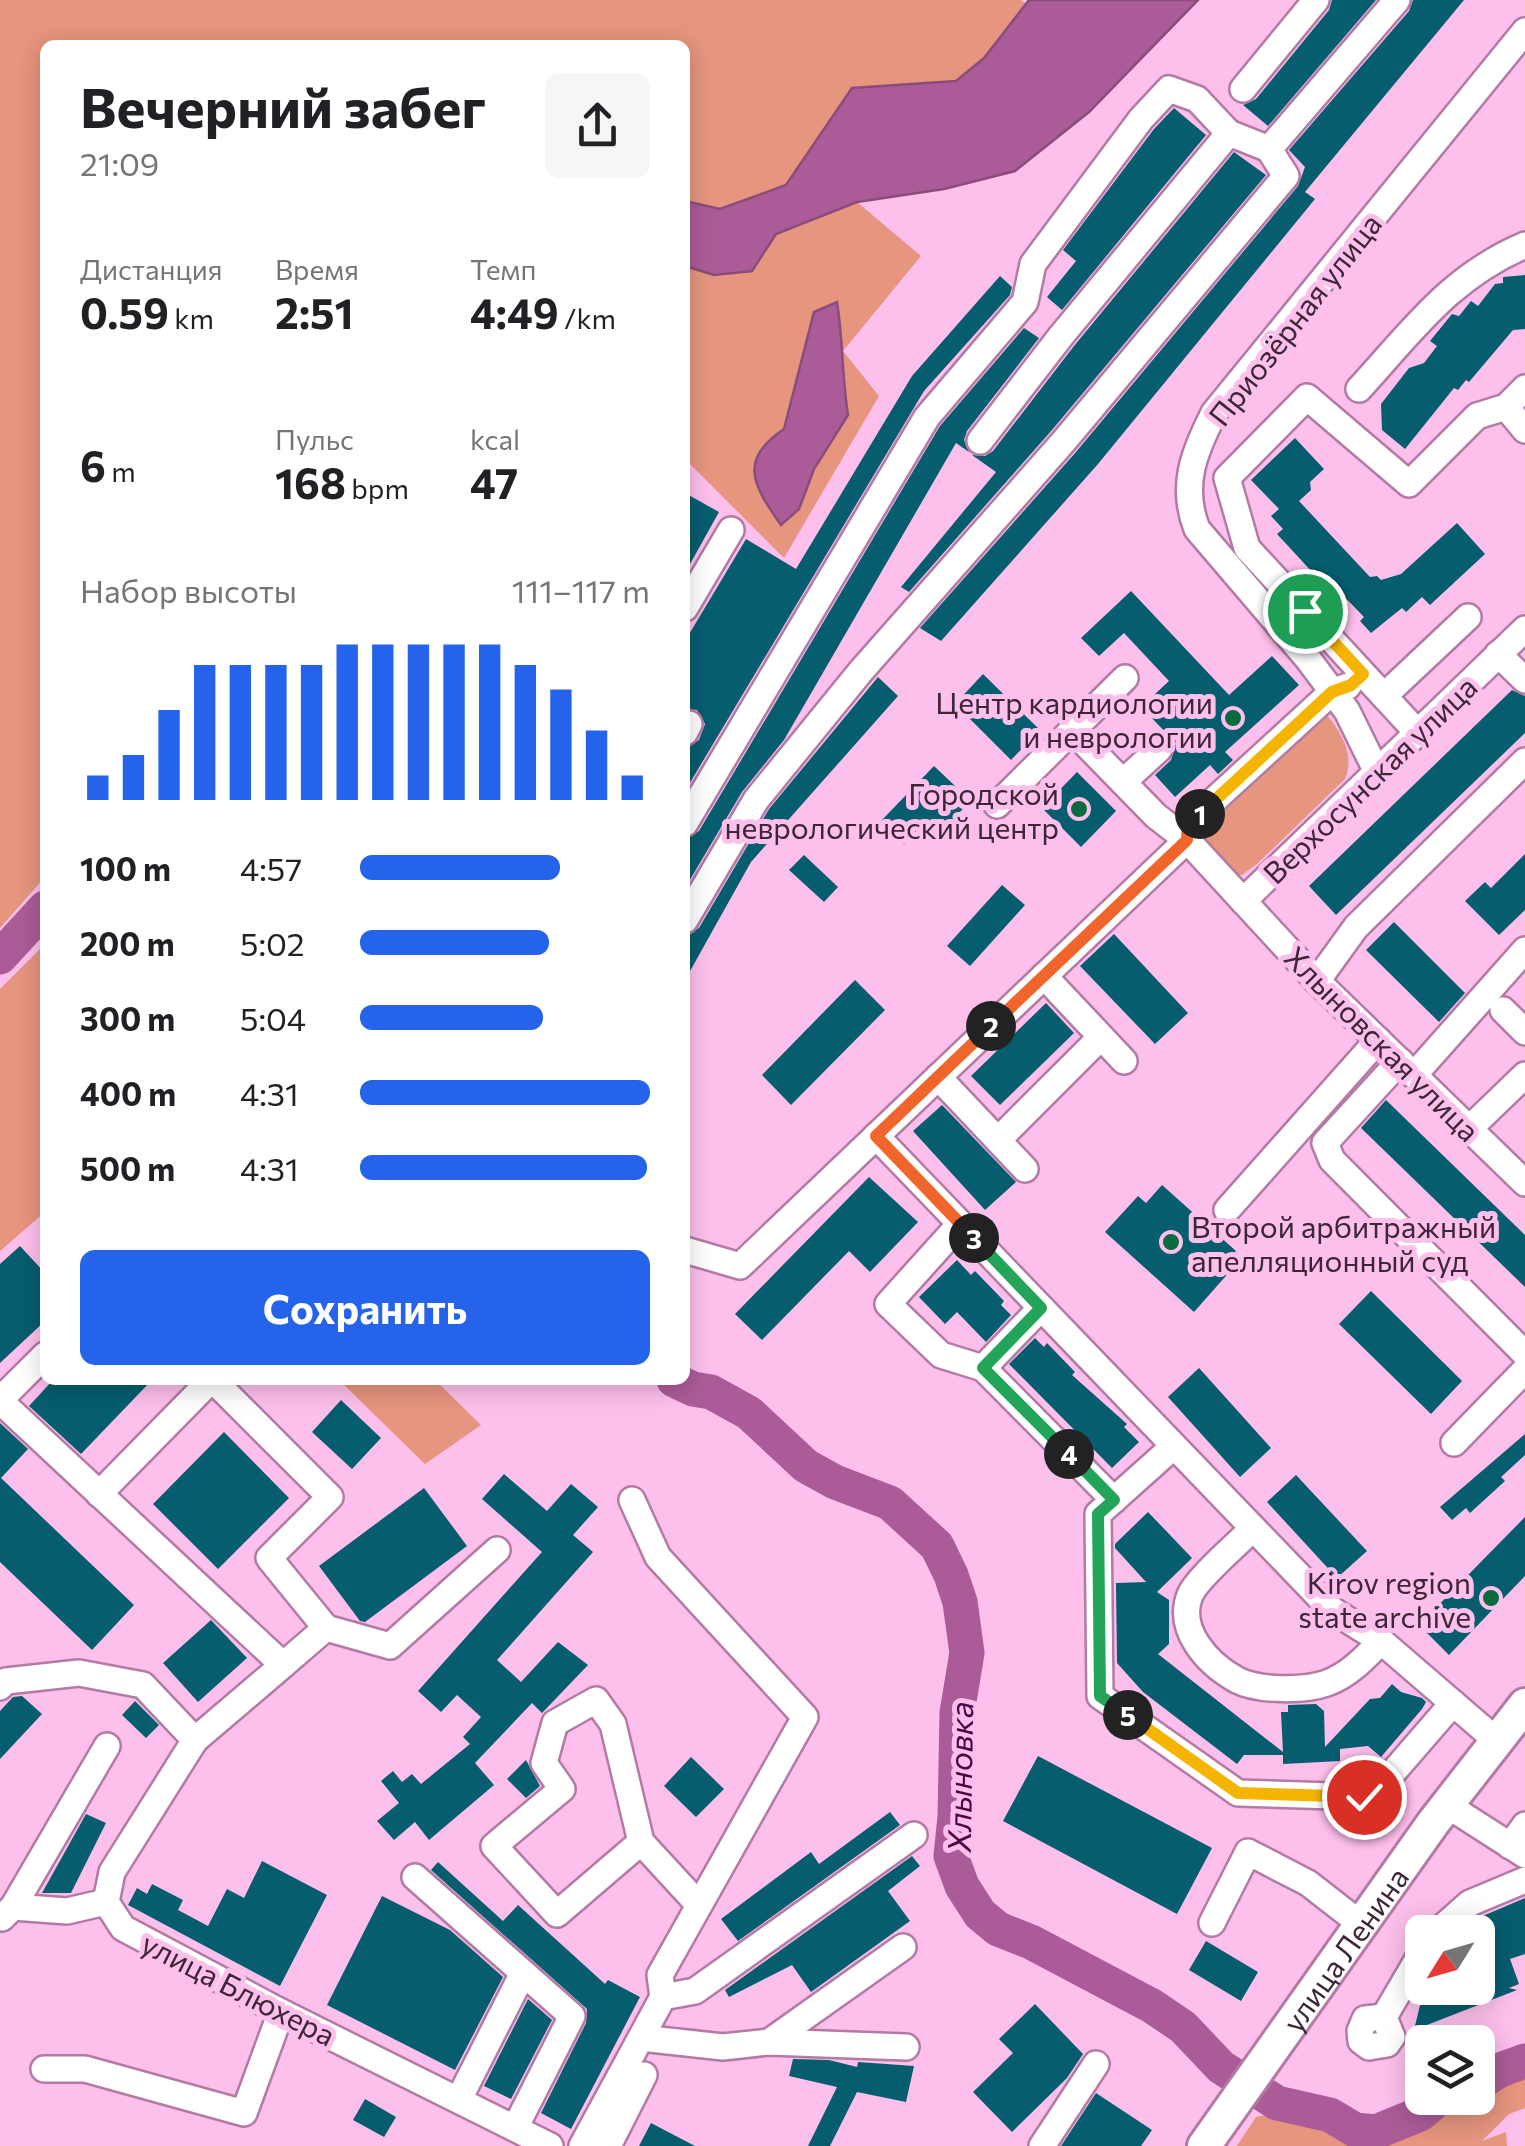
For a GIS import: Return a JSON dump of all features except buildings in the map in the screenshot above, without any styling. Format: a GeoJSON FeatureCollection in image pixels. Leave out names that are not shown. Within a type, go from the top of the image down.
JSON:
{"type":"FeatureCollection","features":[{"type":"Feature","properties":{"kind":"main road","name":"улица Ленина"},"geometry":{"type":"LineString","coordinates":[[1213,2133],[1447,1805],[1525,1705]]}},
{"type":"Feature","properties":{"kind":"street"},"geometry":{"type":"LineString","coordinates":[[1244,89],[1316,0]]}},
{"type":"Feature","properties":{"kind":"street"},"geometry":{"type":"LineString","coordinates":[[1270,149],[1397,0]]}},
{"type":"Feature","properties":{"kind":"street","name":"Приозёрная улица"},"geometry":{"type":"LineString","coordinates":[[1377,772],[1358,730],[1332,692],[1197,529],[1190,510],[1188,483],[1195,452],[1214,413],[1525,31]]}},
{"type":"Feature","properties":{"kind":"street"},"geometry":{"type":"LineString","coordinates":[[690,814],[927,417],[1025,302],[1034,264],[1141,119],[1169,88],[1197,99],[1229,132],[1270,149],[1286,176],[1064,441],[861,671],[756,800],[690,912]]}},
{"type":"Feature","properties":{"kind":"street"},"geometry":{"type":"LineString","coordinates":[[980,441],[1229,132]]}},
{"type":"Feature","properties":{"kind":"street"},"geometry":{"type":"LineString","coordinates":[[1358,389],[1454,285],[1492,259],[1525,245]]}},
{"type":"Feature","properties":{"kind":"street"},"geometry":{"type":"LineString","coordinates":[[1417,732],[1247,548],[1227,478],[1308,397],[1409,484],[1478,416],[1506,407],[1525,388]]}},
{"type":"Feature","properties":{"kind":"street"},"geometry":{"type":"LineString","coordinates":[[1506,407],[1525,430]]}},
{"type":"Feature","properties":{"kind":"street"},"geometry":{"type":"LineString","coordinates":[[690,599],[730,530]]}},
{"type":"Feature","properties":{"kind":"street"},"geometry":{"type":"LineString","coordinates":[[1384,696],[1468,617]]}},
{"type":"Feature","properties":{"kind":"street","name":"Верхосунская улица"},"geometry":{"type":"LineString","coordinates":[[1072,730],[1156,816],[1187,840],[1244,901],[1525,629]]}},
{"type":"Feature","properties":{"kind":"street"},"geometry":{"type":"LineString","coordinates":[[1498,654],[1525,680]]}},
{"type":"Feature","properties":{"kind":"street"},"geometry":{"type":"LineString","coordinates":[[690,1251],[740,1266],[1187,840],[1188,824],[1332,692],[1351,685],[1363,674]]}},
{"type":"Feature","properties":{"kind":"street"},"geometry":{"type":"LineString","coordinates":[[996,805],[1125,678]]}},
{"type":"Feature","properties":{"kind":"street"},"geometry":{"type":"LineString","coordinates":[[1124,782],[1159,749]]}},
{"type":"Feature","properties":{"kind":"street"},"geometry":{"type":"LineString","coordinates":[[1316,982],[1356,927],[1525,761]]}},
{"type":"Feature","properties":{"kind":"street","name":"Хлыновская улица"},"geometry":{"type":"LineString","coordinates":[[1244,901],[1316,982],[1525,1183]]}},
{"type":"Feature","properties":{"kind":"street"},"geometry":{"type":"LineString","coordinates":[[1521,1343],[1332,1160],[1325,1143],[1525,950]]}},
{"type":"Feature","properties":{"kind":"street"},"geometry":{"type":"LineString","coordinates":[[1044,976],[1124,1061]]}},
{"type":"Feature","properties":{"kind":"street"},"geometry":{"type":"LineString","coordinates":[[1504,1010],[1525,1032]]}},
{"type":"Feature","properties":{"kind":"street"},"geometry":{"type":"LineString","coordinates":[[998,1140],[1102,1037]]}},
{"type":"Feature","properties":{"kind":"street"},"geometry":{"type":"LineString","coordinates":[[1227,1210],[1378,1040]]}},
{"type":"Feature","properties":{"kind":"street"},"geometry":{"type":"LineString","coordinates":[[1470,1128],[1525,1075]]}},
{"type":"Feature","properties":{"kind":"street"},"geometry":{"type":"LineString","coordinates":[[938,1077],[1025,1169]]}},
{"type":"Feature","properties":{"kind":"street"},"geometry":{"type":"LineString","coordinates":[[876,1136],[1332,1610],[1382,1641],[1497,1741]]}},
{"type":"Feature","properties":{"kind":"street"},"geometry":{"type":"LineString","coordinates":[[960,1224],[888,1304],[942,1355],[983,1368],[1114,1500]]}},
{"type":"Feature","properties":{"kind":"street"},"geometry":{"type":"LineString","coordinates":[[983,1368],[1041,1308]]}},
{"type":"Feature","properties":{"kind":"street"},"geometry":{"type":"LineString","coordinates":[[40,1360],[0,1400],[283,1665]]}},
{"type":"Feature","properties":{"kind":"street"},"geometry":{"type":"LineString","coordinates":[[1454,1443],[1525,1370]]}},
{"type":"Feature","properties":{"kind":"street"},"geometry":{"type":"LineString","coordinates":[[99,1494],[207,1385]]}},
{"type":"Feature","properties":{"kind":"street"},"geometry":{"type":"LineString","coordinates":[[217,1385],[330,1497],[268,1558],[326,1628],[390,1646],[497,1550]]}},
{"type":"Feature","properties":{"kind":"street"},"geometry":{"type":"LineString","coordinates":[[1174,1446],[1098,1514],[1100,1696],[1238,1793],[1364,1797],[1376,1792],[1454,1703]]}},
{"type":"Feature","properties":{"kind":"street"},"geometry":{"type":"LineString","coordinates":[[582,2146],[663,1998],[660,1976],[804,1717],[658,1557],[632,1500]]}},
{"type":"Feature","properties":{"kind":"street"},"geometry":{"type":"LineString","coordinates":[[1253,1528],[1191,1591],[1185,1616],[1197,1647],[1239,1681],[1288,1690],[1328,1683],[1362,1661],[1382,1641]]}},
{"type":"Feature","properties":{"kind":"street"},"geometry":{"type":"LineString","coordinates":[[6,1913],[67,1912],[106,1902],[112,1872],[195,1740],[326,1628]]}},
{"type":"Feature","properties":{"kind":"street"},"geometry":{"type":"LineString","coordinates":[[0,1687],[6,1681],[79,1673],[143,1685],[195,1740]]}},
{"type":"Feature","properties":{"kind":"street"},"geometry":{"type":"LineString","coordinates":[[641,1842],[557,1914],[494,1846],[562,1789],[544,1763],[556,1723],[596,1700],[613,1724],[641,1842],[699,1905]]}},
{"type":"Feature","properties":{"kind":"street"},"geometry":{"type":"LineString","coordinates":[[6,1913],[108,1746]]}},
{"type":"Feature","properties":{"kind":"street"},"geometry":{"type":"LineString","coordinates":[[1447,1805],[1520,1842]]}},
{"type":"Feature","properties":{"kind":"street"},"geometry":{"type":"LineString","coordinates":[[663,1998],[695,1990],[708,1982],[914,1835]]}},
{"type":"Feature","properties":{"kind":"street"},"geometry":{"type":"LineString","coordinates":[[1212,1923],[1248,1852],[1308,1883],[1362,1925]]}},
{"type":"Feature","properties":{"kind":"street"},"geometry":{"type":"LineString","coordinates":[[414,1877],[572,2016],[515,2128]]}},
{"type":"Feature","properties":{"kind":"street"},"geometry":{"type":"LineString","coordinates":[[1456,1915],[1470,1903],[1525,1880]]}},
{"type":"Feature","properties":{"kind":"street","name":"улица Блюхера"},"geometry":{"type":"LineString","coordinates":[[106,1902],[123,1928],[550,2146]]}},
{"type":"Feature","properties":{"kind":"street"},"geometry":{"type":"LineString","coordinates":[[769,2042],[904,1947]]}},
{"type":"Feature","properties":{"kind":"street"},"geometry":{"type":"LineString","coordinates":[[458,2099],[522,1972]]}},
{"type":"Feature","properties":{"kind":"street"},"geometry":{"type":"LineString","coordinates":[[1384,2016],[1405,1981]]}},
{"type":"Feature","properties":{"kind":"street"},"geometry":{"type":"LineString","coordinates":[[44,2069],[85,2069],[244,2114],[281,2012]]}},
{"type":"Feature","properties":{"kind":"street"},"geometry":{"type":"LineString","coordinates":[[642,2038],[723,2047],[769,2042],[906,2047]]}},
{"type":"Feature","properties":{"kind":"street"},"geometry":{"type":"LineString","coordinates":[[1042,2146],[1096,2064]]}},
{"type":"Feature","properties":{"kind":"street"},"geometry":{"type":"LineString","coordinates":[[608,2146],[644,2075]]}},
{"type":"Feature","properties":{"kind":"shaded area"},"geometry":{"type":"Polygon","coordinates":[[[0,0],[1021,0],[1026,4],[984,58],[956,81],[852,88],[786,185],[720,209],[690,202],[690,40],[40,40],[40,883],[0,928],[0,0]]]}},
{"type":"Feature","properties":{"kind":"shaded area"},"geometry":{"type":"Polygon","coordinates":[[[1029,0],[1198,0],[1089,112],[1015,171],[944,189],[857,202],[776,234],[752,271],[714,275],[690,268],[690,202],[720,209],[786,185],[852,88],[956,81],[984,58],[1029,0]]]}},
{"type":"Feature","properties":{"kind":"shaded area"},"geometry":{"type":"Polygon","coordinates":[[[857,202],[921,256],[843,351],[879,396],[784,558],[690,464],[690,268],[714,275],[751,271],[775,234],[857,202]]]}},
{"type":"Feature","properties":{"kind":"shaded area"},"geometry":{"type":"Polygon","coordinates":[[[837,302],[848,415],[814,469],[799,509],[781,525],[763,498],[755,463],[769,441],[784,429],[814,312],[837,302]]]}},
{"type":"Feature","properties":{"kind":"shaded area"},"geometry":{"type":"Polygon","coordinates":[[[1323,710],[1347,751],[1345,779],[1257,864],[1242,875],[1232,875],[1191,833],[1323,710]]]}},
{"type":"Feature","properties":{"kind":"shaded area"},"geometry":{"type":"Polygon","coordinates":[[[40,949],[40,1216],[0,1251],[0,989],[40,949]]]}},
{"type":"Feature","properties":{"kind":"shaded area"},"geometry":{"type":"Polygon","coordinates":[[[344,1385],[440,1385],[481,1425],[425,1464],[344,1385]]]}},
{"type":"Feature","properties":{"kind":"shaded area"},"geometry":{"type":"Polygon","coordinates":[[[1525,2066],[1525,2108],[1509,2114],[1482,2141],[1506,2132],[1507,2146],[1385,2146],[1398,2134],[1418,2128],[1432,2115],[1495,2115],[1495,2083],[1504,2073],[1525,2066]]]}},
{"type":"Feature","properties":{"kind":"shaded area"},"geometry":{"type":"Polygon","coordinates":[[[1266,2115],[1278,2121],[1314,2125],[1348,2146],[1237,2146],[1256,2117],[1266,2115]]]}},
{"type":"Feature","properties":{"kind":"waterway","name":"Хлыновка"},"geometry":{"type":"LineString","coordinates":[[0,957],[40,913]]}},
{"type":"Feature","properties":{"kind":"waterway","name":"Хлыновка"},"geometry":{"type":"LineString","coordinates":[[685,1385],[711,1392],[749,1413],[806,1466],[890,1503],[937,1546],[960,1602],[967,1653],[957,1713],[951,1856],[962,1886],[980,1914],[998,1929],[1031,1942],[1152,2006],[1183,2027],[1221,2067],[1277,2103],[1330,2115],[1355,2130],[1376,2132],[1418,2115]]}},
{"type":"Feature","properties":{"kind":"waterway","name":"Хлыновка"},"geometry":{"type":"LineString","coordinates":[[1495,2073],[1525,2061]]}},
{"type":"Feature","properties":{"kind":"place","name":"Центр кардиологии и неврологии"},"geometry":{"type":"Point","coordinates":[1233,718]}},
{"type":"Feature","properties":{"kind":"place","name":"Городской неврологический центр"},"geometry":{"type":"Point","coordinates":[1079,809]}},
{"type":"Feature","properties":{"kind":"place","name":"Второй арбитражный апелляционный суд"},"geometry":{"type":"Point","coordinates":[1171,1242]}},
{"type":"Feature","properties":{"kind":"place","name":"Kirov region state archive"},"geometry":{"type":"Point","coordinates":[1491,1598]}},
{"type":"Feature","properties":{"kind":"route"},"geometry":{"type":"LineString","coordinates":[[1305,611],[1363,674],[1351,685],[1332,692],[1188,824],[1187,840],[876,1136],[1041,1308],[983,1368],[1114,1500],[1098,1514],[1100,1696],[1238,1793],[1364,1797]]}}]}
